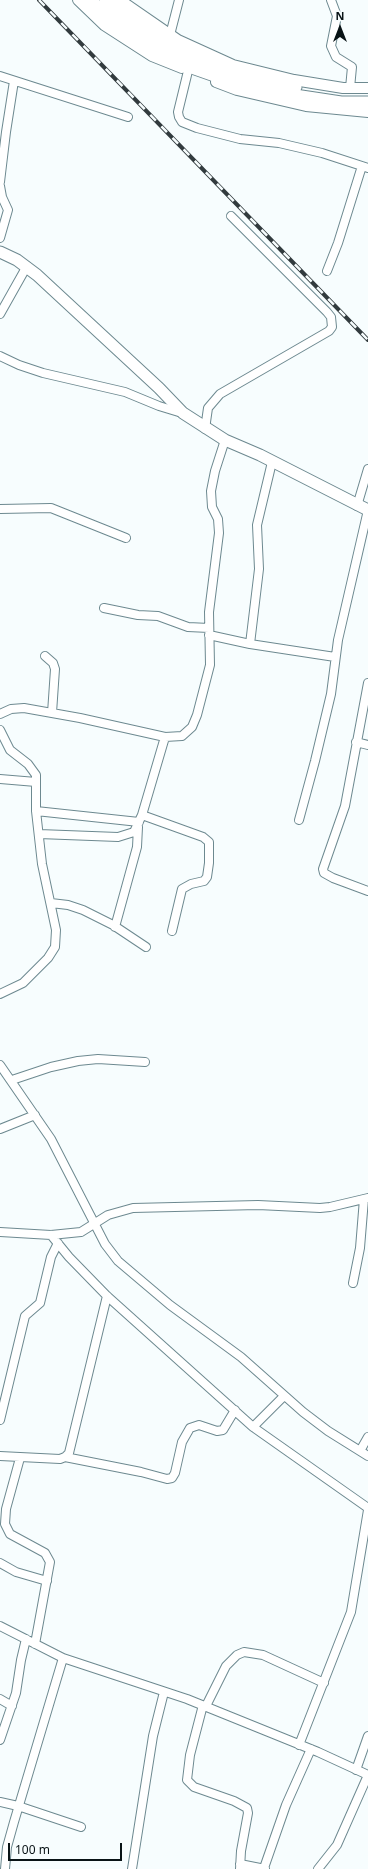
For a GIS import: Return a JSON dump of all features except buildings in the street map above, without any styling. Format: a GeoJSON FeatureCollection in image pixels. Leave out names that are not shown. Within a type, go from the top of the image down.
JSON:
{"type":"FeatureCollection","features":[{"type":"Feature","properties":{"kind":"highway"},"geometry":{"type":"LineString","coordinates":[[89,0],[108,17],[152,47],[192,67],[228,80],[275,93],[341,103],[368,103]]}},
{"type":"Feature","properties":{"kind":"highway"},"geometry":{"type":"LineString","coordinates":[[106,0],[135,22],[177,48],[217,66],[284,86],[344,95],[368,95]]}},
{"type":"Feature","properties":{"kind":"main road"},"geometry":{"type":"LineString","coordinates":[[0,252],[27,266],[159,388],[183,413],[205,429],[363,508]]}},
{"type":"Feature","properties":{"kind":"street"},"geometry":{"type":"LineString","coordinates":[[78,0],[104,25],[152,56],[237,90],[306,106],[368,112]]}},
{"type":"Feature","properties":{"kind":"street"},"geometry":{"type":"LineString","coordinates":[[120,0],[178,40],[233,64],[294,80],[350,88],[368,88]]}},
{"type":"Feature","properties":{"kind":"street"},"geometry":{"type":"LineString","coordinates":[[170,35],[179,0]]}},
{"type":"Feature","properties":{"kind":"street"},"geometry":{"type":"LineString","coordinates":[[331,0],[337,16],[331,46],[336,57],[352,67],[350,88]]}},
{"type":"Feature","properties":{"kind":"street"},"geometry":{"type":"LineString","coordinates":[[188,71],[178,112],[182,122],[222,135],[259,142],[290,145],[342,158],[365,167],[327,271]]}},
{"type":"Feature","properties":{"kind":"street"},"geometry":{"type":"LineString","coordinates":[[0,76],[128,116]]}},
{"type":"Feature","properties":{"kind":"street"},"geometry":{"type":"LineString","coordinates":[[0,182],[14,81]]}},
{"type":"Feature","properties":{"kind":"street"},"geometry":{"type":"LineString","coordinates":[[0,186],[2,197],[8,210],[0,238]]}},
{"type":"Feature","properties":{"kind":"street"},"geometry":{"type":"LineString","coordinates":[[205,429],[208,408],[220,394],[332,327],[331,317],[327,312],[231,216]]}},
{"type":"Feature","properties":{"kind":"street"},"geometry":{"type":"LineString","coordinates":[[0,314],[27,266]]}},
{"type":"Feature","properties":{"kind":"street"},"geometry":{"type":"LineString","coordinates":[[0,356],[43,374],[125,392],[159,406],[183,413]]}},
{"type":"Feature","properties":{"kind":"street"},"geometry":{"type":"LineString","coordinates":[[0,714],[18,707],[165,737],[182,736],[192,727],[210,670],[210,602],[219,534],[218,519],[212,507],[211,491],[215,471],[225,440]]}},
{"type":"Feature","properties":{"kind":"street"},"geometry":{"type":"LineString","coordinates":[[250,644],[259,569],[257,525],[272,462]]}},
{"type":"Feature","properties":{"kind":"street"},"geometry":{"type":"LineString","coordinates":[[299,820],[331,694],[335,657],[363,508],[368,469]]}},
{"type":"Feature","properties":{"kind":"street"},"geometry":{"type":"LineString","coordinates":[[0,509],[51,508],[126,538]]}},
{"type":"Feature","properties":{"kind":"street"},"geometry":{"type":"LineString","coordinates":[[104,608],[138,615],[158,616],[188,627],[209,631],[250,644],[335,657]]}},
{"type":"Feature","properties":{"kind":"street"},"geometry":{"type":"LineString","coordinates":[[45,656],[53,663],[56,669],[52,713]]}},
{"type":"Feature","properties":{"kind":"street"},"geometry":{"type":"LineString","coordinates":[[368,683],[345,806],[323,869],[324,872],[332,878],[368,891]]}},
{"type":"Feature","properties":{"kind":"street"},"geometry":{"type":"LineString","coordinates":[[0,730],[10,750],[33,770],[36,782],[36,811],[42,864],[56,930],[56,938],[52,952],[31,977],[23,983],[0,994]]}},
{"type":"Feature","properties":{"kind":"street"},"geometry":{"type":"LineString","coordinates":[[115,927],[137,847],[140,821],[165,737]]}},
{"type":"Feature","properties":{"kind":"street"},"geometry":{"type":"LineString","coordinates":[[356,742],[368,745]]}},
{"type":"Feature","properties":{"kind":"street"},"geometry":{"type":"LineString","coordinates":[[0,779],[36,782]]}},
{"type":"Feature","properties":{"kind":"street"},"geometry":{"type":"LineString","coordinates":[[36,811],[140,821],[203,837],[209,842],[209,863],[206,877],[204,881],[191,884],[182,889],[172,931]]}},
{"type":"Feature","properties":{"kind":"street"},"geometry":{"type":"LineString","coordinates":[[39,834],[118,837],[134,832],[140,821]]}},
{"type":"Feature","properties":{"kind":"street"},"geometry":{"type":"LineString","coordinates":[[51,903],[76,908],[115,927],[146,947]]}},
{"type":"Feature","properties":{"kind":"street"},"geometry":{"type":"LineString","coordinates":[[12,1080],[57,1065],[78,1061],[98,1059],[145,1062]]}},
{"type":"Feature","properties":{"kind":"street"},"geometry":{"type":"LineString","coordinates":[[0,1065],[12,1080],[53,1144],[94,1224],[111,1253],[118,1261],[170,1305],[241,1357],[284,1396],[328,1431],[368,1456]]}},
{"type":"Feature","properties":{"kind":"street"},"geometry":{"type":"LineString","coordinates":[[0,1129],[35,1115]]}},
{"type":"Feature","properties":{"kind":"street"},"geometry":{"type":"LineString","coordinates":[[0,1232],[51,1235],[81,1232],[108,1215],[133,1208],[258,1205],[320,1208],[366,1198],[354,1283]]}},
{"type":"Feature","properties":{"kind":"street"},"geometry":{"type":"LineString","coordinates":[[51,1235],[76,1265],[106,1296],[253,1427],[368,1509],[351,1612],[299,1745]]}},
{"type":"Feature","properties":{"kind":"street"},"geometry":{"type":"LineString","coordinates":[[0,1420],[25,1316],[40,1303],[51,1257],[58,1244]]}},
{"type":"Feature","properties":{"kind":"street"},"geometry":{"type":"LineString","coordinates":[[0,1456],[60,1460],[69,1453],[106,1296]]}},
{"type":"Feature","properties":{"kind":"street"},"geometry":{"type":"LineString","coordinates":[[253,1427],[284,1396]]}},
{"type":"Feature","properties":{"kind":"street"},"geometry":{"type":"LineString","coordinates":[[65,1457],[167,1479],[172,1478],[175,1473],[182,1442],[190,1428],[199,1425],[217,1431],[223,1430],[235,1410]]}},
{"type":"Feature","properties":{"kind":"street"},"geometry":{"type":"LineString","coordinates":[[360,1451],[368,1437]]}},
{"type":"Feature","properties":{"kind":"street"},"geometry":{"type":"LineString","coordinates":[[20,1458],[6,1509],[5,1524],[3,1529],[45,1553],[48,1557],[50,1567],[35,1644]]}},
{"type":"Feature","properties":{"kind":"street"},"geometry":{"type":"LineString","coordinates":[[0,1563],[16,1572],[47,1581]]}},
{"type":"Feature","properties":{"kind":"street"},"geometry":{"type":"LineString","coordinates":[[0,1626],[63,1658],[204,1706],[311,1749],[368,1775],[337,1846],[318,1869]]}},
{"type":"Feature","properties":{"kind":"street"},"geometry":{"type":"LineString","coordinates":[[0,1740],[18,1688],[21,1660],[26,1639]]}},
{"type":"Feature","properties":{"kind":"street"},"geometry":{"type":"LineString","coordinates":[[311,1749],[286,1805],[265,1869],[240,1866],[248,1813],[247,1808],[234,1800],[194,1787],[188,1780],[190,1755],[204,1706],[230,1660],[244,1652],[263,1655],[324,1683]]}},
{"type":"Feature","properties":{"kind":"street"},"geometry":{"type":"LineString","coordinates":[[5,1869],[8,1847],[18,1806],[63,1658]]}},
{"type":"Feature","properties":{"kind":"street"},"geometry":{"type":"LineString","coordinates":[[132,1869],[153,1736],[164,1692]]}},
{"type":"Feature","properties":{"kind":"street"},"geometry":{"type":"LineString","coordinates":[[0,1699],[12,1706]]}},
{"type":"Feature","properties":{"kind":"street"},"geometry":{"type":"LineString","coordinates":[[356,1770],[368,1736]]}},
{"type":"Feature","properties":{"kind":"street"},"geometry":{"type":"LineString","coordinates":[[0,1802],[18,1806],[81,1827]]}},
{"type":"Feature","properties":{"kind":"railway"},"geometry":{"type":"LineString","coordinates":[[39,0],[368,340]]}}]}
